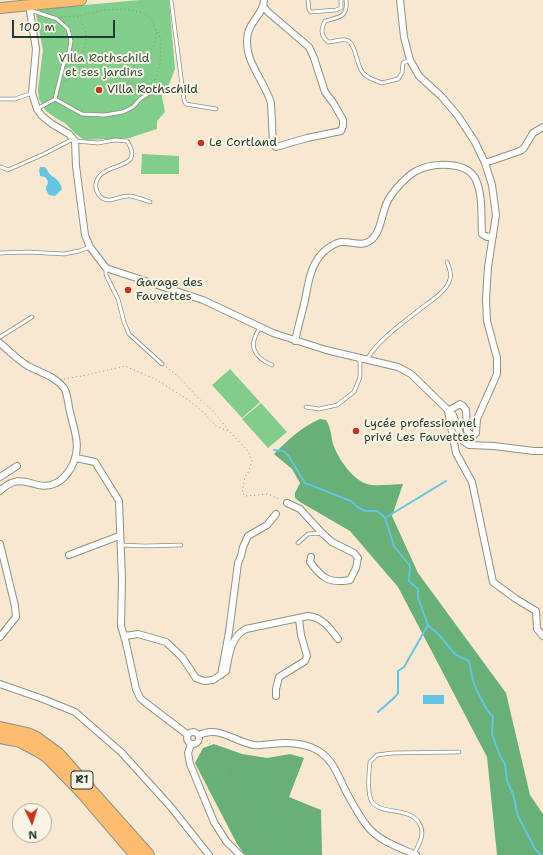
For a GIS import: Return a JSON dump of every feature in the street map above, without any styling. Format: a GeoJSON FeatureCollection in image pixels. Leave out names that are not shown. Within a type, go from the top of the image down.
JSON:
{"type":"FeatureCollection","features":[{"type":"Feature","properties":{"kind":"highway","name":"R1"},"geometry":{"type":"LineString","coordinates":[[0,728],[21,732],[36,738],[58,754],[148,855]]}},
{"type":"Feature","properties":{"kind":"highway","name":"R1"},"geometry":{"type":"LineString","coordinates":[[0,737],[25,744],[48,757],[82,792],[136,855]]}},
{"type":"Feature","properties":{"kind":"main road"},"geometry":{"type":"LineString","coordinates":[[0,8],[29,7],[81,0]]}},
{"type":"Feature","properties":{"kind":"street"},"geometry":{"type":"LineString","coordinates":[[400,0],[404,37],[410,60],[420,76],[441,96],[458,116],[475,142],[485,162],[492,185],[496,215],[488,267],[486,321],[497,358],[497,374],[477,419],[476,433],[474,435],[469,434],[467,431],[466,410],[463,406],[460,404],[448,411]]}},
{"type":"Feature","properties":{"kind":"street"},"geometry":{"type":"LineString","coordinates":[[264,3],[268,12],[309,47],[325,92],[334,104],[342,120],[343,126],[341,131],[307,138],[276,147],[273,144],[271,103],[269,96],[253,68],[247,48],[249,27],[264,3]]}},
{"type":"Feature","properties":{"kind":"street"},"geometry":{"type":"LineString","coordinates":[[29,7],[36,49],[32,93],[37,108],[42,116],[52,124],[70,134],[74,140],[85,235],[90,247],[106,268],[203,300],[273,334],[295,341],[398,366],[411,374],[453,415],[463,441],[469,445],[543,451]]}},
{"type":"Feature","properties":{"kind":"street"},"geometry":{"type":"LineString","coordinates":[[485,162],[520,151],[524,148],[533,134],[543,127]]}},
{"type":"Feature","properties":{"kind":"street"},"geometry":{"type":"LineString","coordinates":[[295,341],[311,272],[320,256],[333,245],[343,241],[365,244],[370,241],[374,237],[390,196],[414,172],[425,167],[453,165],[470,171],[476,180],[480,196],[482,234],[487,237],[493,236]]}},
{"type":"Feature","properties":{"kind":"street"},"geometry":{"type":"LineString","coordinates":[[0,343],[23,363],[51,376],[65,389],[78,444],[76,458],[66,476],[57,483],[49,486],[42,486],[22,480],[7,484],[0,491]]}},
{"type":"Feature","properties":{"kind":"street"},"geometry":{"type":"LineString","coordinates":[[448,411],[456,452],[472,482],[493,582],[516,599],[536,611],[537,629],[543,636]]}},
{"type":"Feature","properties":{"kind":"street"},"geometry":{"type":"LineString","coordinates":[[76,458],[95,462],[119,500],[119,536],[122,589],[121,626],[136,689],[140,698],[188,735],[187,738],[191,744]]}},
{"type":"Feature","properties":{"kind":"street"},"geometry":{"type":"LineString","coordinates":[[0,477],[17,466]]}},
{"type":"Feature","properties":{"kind":"street"},"geometry":{"type":"LineString","coordinates":[[287,503],[300,509],[332,542],[354,553],[358,558],[356,568],[350,580],[331,581],[314,568],[310,562],[311,558]]}},
{"type":"Feature","properties":{"kind":"street"},"geometry":{"type":"LineString","coordinates":[[220,675],[229,632],[238,563],[243,547],[248,536],[268,525],[276,514]]}},
{"type":"Feature","properties":{"kind":"street"},"geometry":{"type":"LineString","coordinates":[[68,555],[119,536]]}},
{"type":"Feature","properties":{"kind":"street"},"geometry":{"type":"LineString","coordinates":[[0,544],[15,606],[16,617],[0,637]]}},
{"type":"Feature","properties":{"kind":"street"},"geometry":{"type":"LineString","coordinates":[[124,636],[138,634],[166,642],[182,657],[196,678],[204,681],[213,680],[226,671],[235,639],[239,632],[246,629],[308,616],[320,619],[338,639]]}},
{"type":"Feature","properties":{"kind":"street"},"geometry":{"type":"LineString","coordinates":[[276,696],[279,677],[305,661],[307,656],[299,618]]}},
{"type":"Feature","properties":{"kind":"street"},"geometry":{"type":"LineString","coordinates":[[0,684],[75,712],[121,752],[170,806],[208,855]]}},
{"type":"Feature","properties":{"kind":"street"},"geometry":{"type":"LineString","coordinates":[[188,735],[191,732],[201,734],[216,731],[254,745],[283,743],[296,744],[317,750],[330,761],[337,772],[349,798],[367,826],[394,847],[415,854]]}},
{"type":"Feature","properties":{"kind":"street"},"geometry":{"type":"LineString","coordinates":[[191,744],[197,744],[201,734]]}},
{"type":"Feature","properties":{"kind":"street"},"geometry":{"type":"LineString","coordinates":[[191,744],[188,753],[190,764],[214,822],[226,841],[240,855]]}},
{"type":"Feature","properties":{"kind":"lane"},"geometry":{"type":"LineString","coordinates":[[171,0],[184,100],[186,104],[216,109]]}},
{"type":"Feature","properties":{"kind":"lane"},"geometry":{"type":"LineString","coordinates":[[308,0],[309,10],[311,12],[336,10],[341,8],[341,0]]}},
{"type":"Feature","properties":{"kind":"lane"},"geometry":{"type":"LineString","coordinates":[[346,0],[346,12],[341,16],[325,20],[322,27],[323,38],[328,42],[345,39],[349,41],[353,47],[358,66],[363,74],[382,83],[398,79],[402,73],[403,62],[410,60]]}},
{"type":"Feature","properties":{"kind":"lane"},"geometry":{"type":"LineString","coordinates":[[29,7],[55,18],[68,29],[71,41],[69,52],[63,66],[55,98]]}},
{"type":"Feature","properties":{"kind":"lane"},"geometry":{"type":"LineString","coordinates":[[55,98],[82,114],[104,115],[123,112],[133,107],[140,99],[151,92]]}},
{"type":"Feature","properties":{"kind":"lane"},"geometry":{"type":"LineString","coordinates":[[0,99],[15,99],[32,93]]}},
{"type":"Feature","properties":{"kind":"lane"},"geometry":{"type":"LineString","coordinates":[[37,108],[55,98]]}},
{"type":"Feature","properties":{"kind":"lane"},"geometry":{"type":"LineString","coordinates":[[2,167],[8,170],[74,140],[98,143],[115,140],[127,141],[131,147],[132,157],[128,163],[108,170],[97,178],[95,187],[97,193],[102,198],[109,201],[129,196],[150,202]]}},
{"type":"Feature","properties":{"kind":"lane"},"geometry":{"type":"LineString","coordinates":[[0,253],[28,252],[64,254],[90,247]]}},
{"type":"Feature","properties":{"kind":"lane"},"geometry":{"type":"LineString","coordinates":[[306,407],[319,409],[337,405],[354,392],[360,377],[364,358],[385,337],[434,299],[448,286],[451,278],[448,262]]}},
{"type":"Feature","properties":{"kind":"lane"},"geometry":{"type":"LineString","coordinates":[[106,268],[106,275],[118,299],[129,334],[162,364]]}},
{"type":"Feature","properties":{"kind":"lane"},"geometry":{"type":"LineString","coordinates":[[0,337],[32,317]]}},
{"type":"Feature","properties":{"kind":"lane"},"geometry":{"type":"LineString","coordinates":[[260,328],[254,338],[253,347],[264,361],[272,365]]}},
{"type":"Feature","properties":{"kind":"lane"},"geometry":{"type":"LineString","coordinates":[[298,544],[308,534],[322,533]]}},
{"type":"Feature","properties":{"kind":"lane"},"geometry":{"type":"LineString","coordinates":[[120,545],[181,545]]}},
{"type":"Feature","properties":{"kind":"lane"},"geometry":{"type":"LineString","coordinates":[[415,854],[423,833],[422,827],[417,819],[408,814],[386,810],[373,802],[369,793],[370,762],[377,755],[392,753],[459,752]]}},
{"type":"Feature","properties":{"kind":"path"},"geometry":{"type":"LineString","coordinates":[[55,18],[78,16],[104,10],[126,9],[143,13],[151,19],[161,40],[160,64],[151,92],[128,82],[121,72]]}},
{"type":"Feature","properties":{"kind":"path"},"geometry":{"type":"LineString","coordinates":[[78,16],[85,29],[86,38],[82,55],[82,66],[87,74]]}},
{"type":"Feature","properties":{"kind":"path"},"geometry":{"type":"LineString","coordinates":[[58,86],[72,77],[87,74],[121,72],[138,63],[155,44],[156,29]]}},
{"type":"Feature","properties":{"kind":"path"},"geometry":{"type":"LineString","coordinates":[[162,364],[180,378],[198,398],[212,410],[248,451],[252,460],[249,471],[244,477],[242,493],[245,496],[268,494],[287,503]]}},
{"type":"Feature","properties":{"kind":"path"},"geometry":{"type":"LineString","coordinates":[[56,380],[87,375],[125,366],[155,379],[168,387],[187,399],[203,412],[216,426],[230,432]]}},
{"type":"Feature","properties":{"kind":"path"},"geometry":{"type":"LineString","coordinates":[[201,734],[214,750],[223,765],[231,773]]}},
{"type":"Feature","properties":{"kind":"path"},"geometry":{"type":"LineString","coordinates":[[268,855],[259,843],[248,834],[231,773],[230,765],[233,760],[294,762],[300,765],[300,771],[296,776],[287,780],[282,785],[282,798],[294,835],[308,855]]}},
{"type":"Feature","properties":{"kind":"green space","name":"Villa Rothschild et ses jardins"},"geometry":{"type":"Polygon","coordinates":[[[140,0],[169,0],[175,69],[168,87],[161,92],[165,112],[157,121],[157,129],[129,138],[84,140],[66,124],[46,111],[39,99],[38,89],[43,50],[36,14],[40,10],[52,8],[140,0]]]}},
{"type":"Feature","properties":{"kind":"green space"},"geometry":{"type":"Polygon","coordinates":[[[142,154],[179,156],[179,174],[141,174],[142,154]]]}},
{"type":"Feature","properties":{"kind":"green space"},"geometry":{"type":"Polygon","coordinates":[[[230,369],[260,402],[242,418],[212,385],[230,369]]]}},
{"type":"Feature","properties":{"kind":"green space"},"geometry":{"type":"Polygon","coordinates":[[[261,403],[287,432],[268,448],[242,419],[261,403]]]}},
{"type":"Feature","properties":{"kind":"green space"},"geometry":{"type":"Polygon","coordinates":[[[320,419],[326,420],[328,423],[335,450],[348,470],[359,480],[366,484],[372,485],[403,484],[392,516],[418,573],[506,693],[530,795],[543,814],[543,855],[497,855],[487,757],[398,587],[350,531],[295,498],[295,493],[300,483],[292,469],[274,454],[301,430],[320,419]]]}},
{"type":"Feature","properties":{"kind":"green space"},"geometry":{"type":"Polygon","coordinates":[[[214,744],[242,754],[267,758],[290,754],[304,758],[289,797],[321,810],[322,855],[245,855],[237,844],[195,763],[203,748],[214,744]]]}},
{"type":"Feature","properties":{"kind":"water"},"geometry":{"type":"Polygon","coordinates":[[[40,167],[45,167],[60,185],[62,189],[55,196],[49,195],[46,190],[48,181],[45,177],[40,176],[40,167]]]}},
{"type":"Feature","properties":{"kind":"water"},"geometry":{"type":"Polygon","coordinates":[[[423,695],[444,695],[444,704],[423,704],[423,695]]]}},
{"type":"Feature","properties":{"kind":"waterway"},"geometry":{"type":"LineString","coordinates":[[274,450],[283,451],[288,455],[305,483],[351,501],[365,511],[377,511],[385,518],[394,546],[410,566],[409,581],[418,589],[418,598],[428,625],[439,635],[456,655],[469,661],[473,681],[477,691],[487,710],[493,717],[492,734],[500,756],[505,764],[507,781],[513,794],[518,816],[535,849],[541,855]]}},
{"type":"Feature","properties":{"kind":"waterway"},"geometry":{"type":"LineString","coordinates":[[385,518],[446,481]]}},
{"type":"Feature","properties":{"kind":"waterway"},"geometry":{"type":"LineString","coordinates":[[378,712],[398,693],[398,671],[404,667],[428,625]]}},
{"type":"Feature","properties":{"kind":"place","name":"Villa Rothschild"},"geometry":{"type":"Point","coordinates":[99,90]}},
{"type":"Feature","properties":{"kind":"place","name":"Le Cortland"},"geometry":{"type":"Point","coordinates":[201,143]}},
{"type":"Feature","properties":{"kind":"place","name":"Garage des Fauvettes"},"geometry":{"type":"Point","coordinates":[128,290]}},
{"type":"Feature","properties":{"kind":"place","name":"Lycée professionnel privé Les Fauvettes"},"geometry":{"type":"Point","coordinates":[356,431]}}]}
